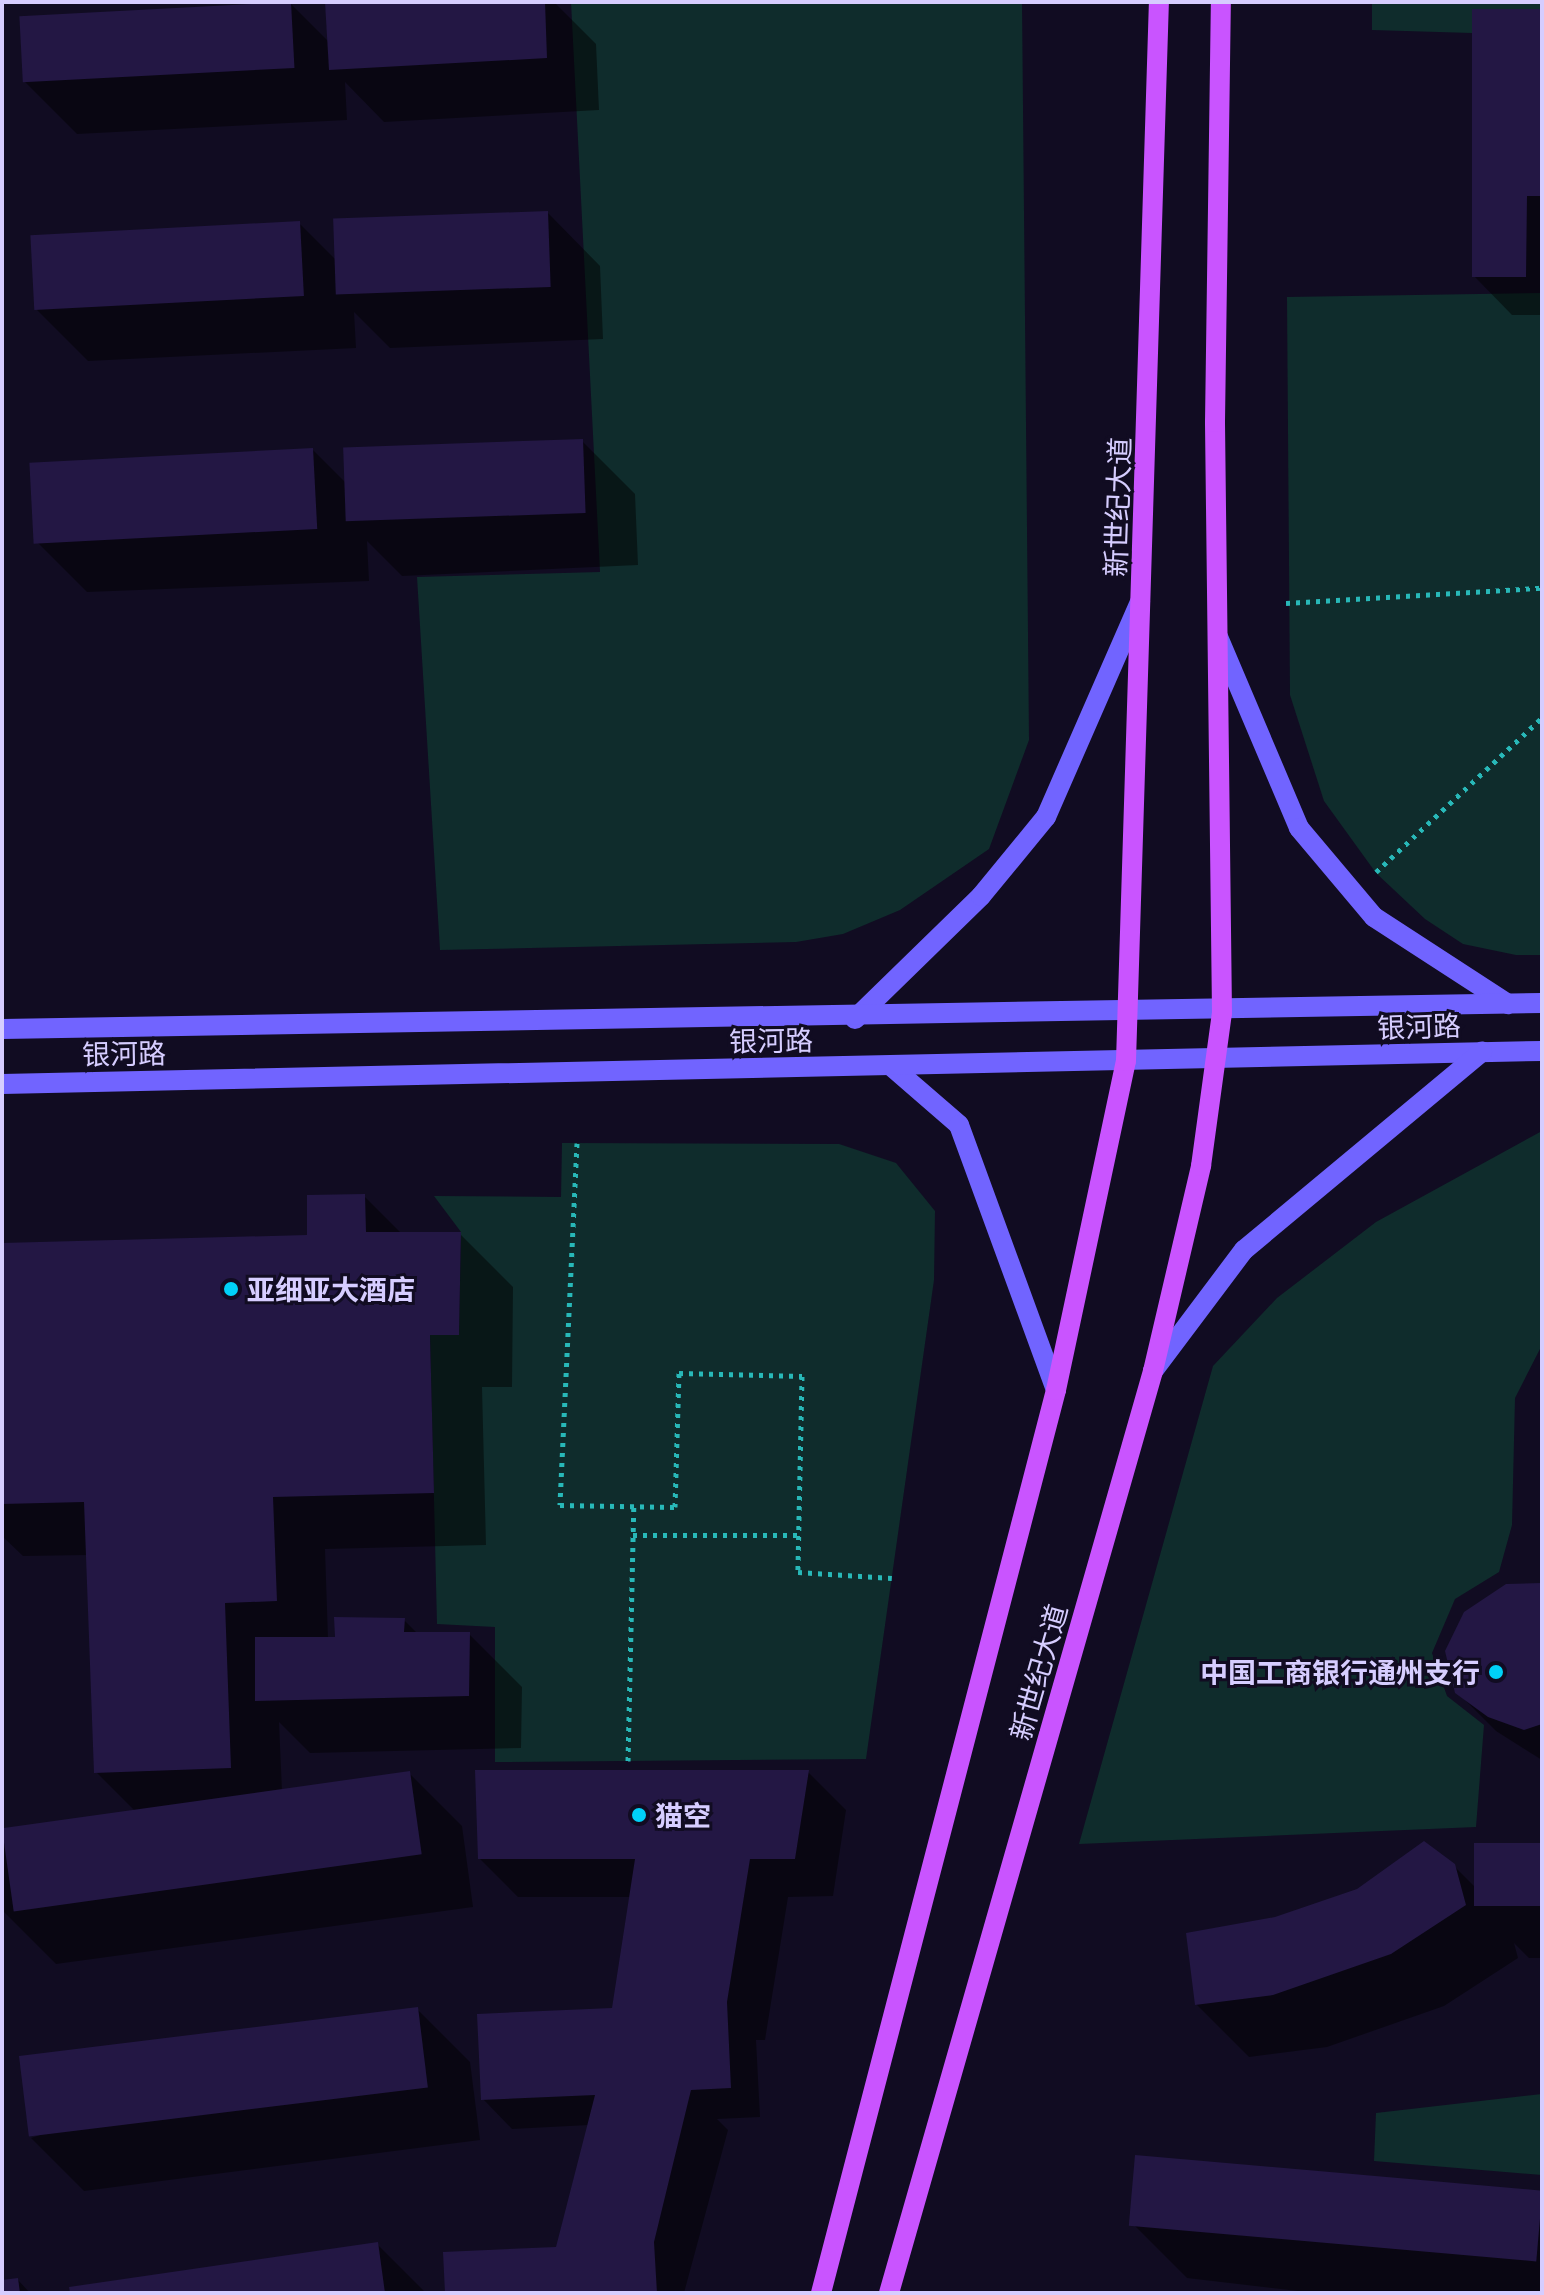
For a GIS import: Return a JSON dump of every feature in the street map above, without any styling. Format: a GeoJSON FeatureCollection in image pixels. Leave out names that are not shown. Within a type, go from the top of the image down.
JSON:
{"type":"FeatureCollection","features":[{"type":"Feature","properties":{"kind":"main road","name":"新世纪大道"},"geometry":{"type":"LineString","coordinates":[[821,2293],[1056,1390],[1126,1061],[1131,1014],[1159,2]]}},
{"type":"Feature","properties":{"kind":"main road"},"geometry":{"type":"LineString","coordinates":[[1221,2],[1218,637],[1222,1013]]}},
{"type":"Feature","properties":{"kind":"main road"},"geometry":{"type":"LineString","coordinates":[[855,1019],[981,896],[1046,817],[1143,595]]}},
{"type":"Feature","properties":{"kind":"main road"},"geometry":{"type":"LineString","coordinates":[[1218,637],[1299,828],[1374,917],[1508,1004]]}},
{"type":"Feature","properties":{"kind":"main road","name":"银河路"},"geometry":{"type":"LineString","coordinates":[[2,1029],[1222,1013],[1542,1003]]}},
{"type":"Feature","properties":{"kind":"main road","name":"新世纪大道"},"geometry":{"type":"LineString","coordinates":[[889,2293],[1153,1371],[1201,1166],[1213,1059],[1222,1013]]}},
{"type":"Feature","properties":{"kind":"main road","name":"银河路"},"geometry":{"type":"LineString","coordinates":[[2,1084],[1542,1051]]}},
{"type":"Feature","properties":{"kind":"main road"},"geometry":{"type":"LineString","coordinates":[[1153,1371],[1244,1250],[1482,1052]]}},
{"type":"Feature","properties":{"kind":"main road"},"geometry":{"type":"LineString","coordinates":[[891,1066],[959,1125],[1056,1390]]}},
{"type":"Feature","properties":{"kind":"path"},"geometry":{"type":"LineString","coordinates":[[1286,603],[1542,588]]}},
{"type":"Feature","properties":{"kind":"path"},"geometry":{"type":"LineString","coordinates":[[1376,873],[1542,718]]}},
{"type":"Feature","properties":{"kind":"path"},"geometry":{"type":"LineString","coordinates":[[577,1143],[560,1505],[675,1507],[679,1373],[802,1376],[798,1572],[892,1578]]}},
{"type":"Feature","properties":{"kind":"path"},"geometry":{"type":"LineString","coordinates":[[628,1761],[634,1506]]}},
{"type":"Feature","properties":{"kind":"path"},"geometry":{"type":"LineString","coordinates":[[633,1535],[799,1535]]}},
{"type":"Feature","properties":{"kind":"green space"},"geometry":{"type":"Polygon","coordinates":[[[571,2],[1022,2],[1029,740],[989,849],[900,910],[843,934],[796,942],[440,950],[417,577],[600,572],[571,2]]]}},
{"type":"Feature","properties":{"kind":"green space"},"geometry":{"type":"Polygon","coordinates":[[[1372,2],[1542,2],[1542,9],[1472,9],[1472,33],[1372,30],[1372,2]]]}},
{"type":"Feature","properties":{"kind":"green space"},"geometry":{"type":"Polygon","coordinates":[[[1542,293],[1542,955],[1516,955],[1463,944],[1425,919],[1376,873],[1324,801],[1290,695],[1287,297],[1542,293]]]}},
{"type":"Feature","properties":{"kind":"green space"},"geometry":{"type":"Polygon","coordinates":[[[1542,1131],[1542,1345],[1515,1398],[1512,1525],[1499,1572],[1455,1599],[1432,1653],[1447,1696],[1484,1725],[1476,1827],[1079,1844],[1213,1366],[1277,1298],[1376,1222],[1542,1131]]]}},
{"type":"Feature","properties":{"kind":"green space"},"geometry":{"type":"Polygon","coordinates":[[[562,1143],[839,1144],[896,1163],[935,1211],[934,1280],[866,1759],[495,1762],[495,1627],[437,1624],[430,1335],[459,1334],[461,1232],[434,1196],[561,1197],[562,1143]]]}},
{"type":"Feature","properties":{"kind":"green space"},"geometry":{"type":"Polygon","coordinates":[[[1542,2094],[1542,2175],[1374,2161],[1376,2113],[1542,2094]]]}},
{"type":"Feature","properties":{"kind":"building"},"geometry":{"type":"Polygon","coordinates":[[[291,2],[294,68],[23,82],[19,16],[291,2]]]}},
{"type":"Feature","properties":{"kind":"building"},"geometry":{"type":"Polygon","coordinates":[[[325,2],[545,2],[547,58],[329,70],[325,2]]]}},
{"type":"Feature","properties":{"kind":"building"},"geometry":{"type":"Polygon","coordinates":[[[1472,9],[1542,9],[1542,196],[1527,196],[1526,277],[1472,277],[1472,9]]]}},
{"type":"Feature","properties":{"kind":"building"},"geometry":{"type":"Polygon","coordinates":[[[548,211],[551,287],[336,294],[333,219],[548,211]]]}},
{"type":"Feature","properties":{"kind":"building"},"geometry":{"type":"Polygon","coordinates":[[[300,221],[304,296],[34,310],[30,235],[300,221]]]}},
{"type":"Feature","properties":{"kind":"building"},"geometry":{"type":"Polygon","coordinates":[[[583,439],[586,513],[346,521],[343,447],[583,439]]]}},
{"type":"Feature","properties":{"kind":"building"},"geometry":{"type":"Polygon","coordinates":[[[313,448],[317,529],[34,544],[29,463],[313,448]]]}},
{"type":"Feature","properties":{"kind":"building"},"geometry":{"type":"Polygon","coordinates":[[[365,1194],[366,1232],[461,1232],[459,1335],[430,1335],[434,1493],[273,1497],[277,1601],[225,1603],[231,1768],[94,1773],[84,1502],[2,1504],[2,1243],[307,1235],[307,1195],[365,1194]]]}},
{"type":"Feature","properties":{"kind":"building","name":"中国工商银行通州支行"},"geometry":{"type":"Polygon","coordinates":[[[1542,1583],[1542,1724],[1524,1730],[1488,1717],[1455,1693],[1445,1651],[1464,1612],[1506,1584],[1542,1583]]]}},
{"type":"Feature","properties":{"kind":"building"},"geometry":{"type":"Polygon","coordinates":[[[334,1617],[405,1618],[404,1632],[470,1632],[469,1696],[255,1701],[255,1637],[335,1637],[334,1617]]]}},
{"type":"Feature","properties":{"kind":"building"},"geometry":{"type":"Polygon","coordinates":[[[475,1770],[809,1770],[795,1859],[750,1859],[727,2002],[731,2088],[691,2090],[654,2242],[657,2293],[445,2293],[443,2252],[556,2247],[595,2095],[481,2100],[477,2014],[612,2008],[635,1859],[478,1859],[475,1770]]]}},
{"type":"Feature","properties":{"kind":"building"},"geometry":{"type":"Polygon","coordinates":[[[410,1771],[422,1854],[14,1912],[2,1828],[410,1771]]]}},
{"type":"Feature","properties":{"kind":"building"},"geometry":{"type":"Polygon","coordinates":[[[1424,1841],[1455,1864],[1466,1905],[1391,1954],[1273,1995],[1195,2005],[1186,1933],[1275,1917],[1357,1889],[1424,1841]]]}},
{"type":"Feature","properties":{"kind":"building"},"geometry":{"type":"Polygon","coordinates":[[[1474,1843],[1542,1843],[1542,1906],[1474,1906],[1474,1843]]]}},
{"type":"Feature","properties":{"kind":"building"},"geometry":{"type":"Polygon","coordinates":[[[418,2007],[428,2087],[29,2136],[19,2056],[418,2007]]]}},
{"type":"Feature","properties":{"kind":"building"},"geometry":{"type":"Polygon","coordinates":[[[1135,2155],[1542,2191],[1536,2261],[1129,2226],[1135,2155]]]}},
{"type":"Feature","properties":{"kind":"building"},"geometry":{"type":"Polygon","coordinates":[[[378,2242],[385,2293],[70,2293],[69,2287],[378,2242]]]}},
{"type":"Feature","properties":{"kind":"building"},"geometry":{"type":"Polygon","coordinates":[[[18,2278],[20,2293],[2,2293],[2,2280],[18,2278]]]}},
{"type":"Feature","properties":{"kind":"place","name":"亚细亚大酒店"},"geometry":{"type":"Point","coordinates":[231,1289]}},
{"type":"Feature","properties":{"kind":"place","name":"中国工商银行通州支行"},"geometry":{"type":"Point","coordinates":[1496,1672]}},
{"type":"Feature","properties":{"kind":"place","name":"猫空"},"geometry":{"type":"Point","coordinates":[639,1815]}}]}
